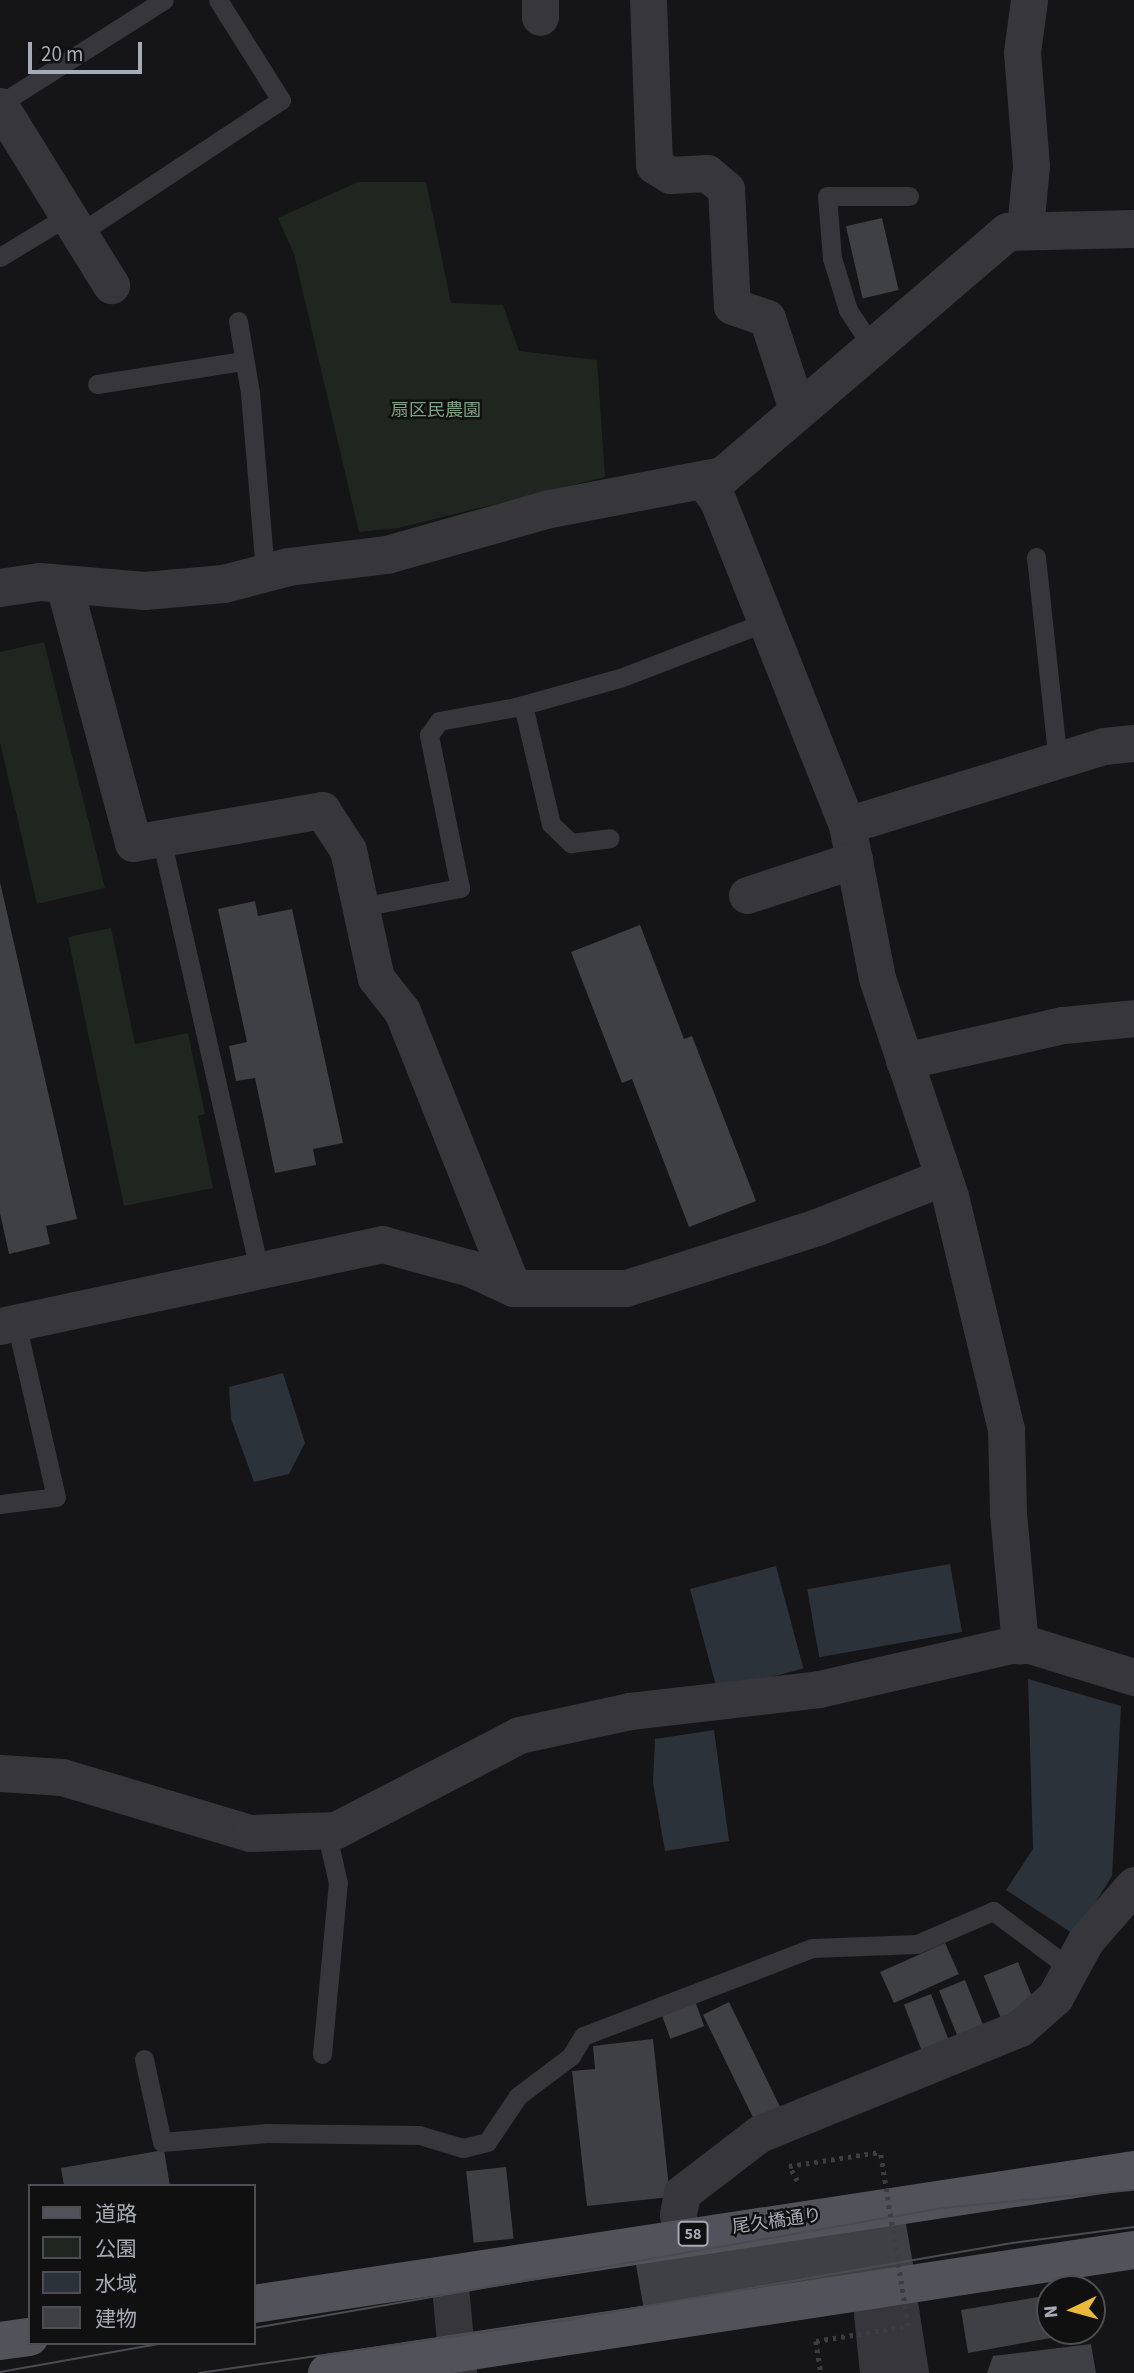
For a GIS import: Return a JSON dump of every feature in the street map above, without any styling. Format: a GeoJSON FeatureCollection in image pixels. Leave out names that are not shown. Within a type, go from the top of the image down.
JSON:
{"type":"FeatureCollection","features":[{"type":"Feature","properties":{"kind":"main road","name":"尾久橋通り"},"geometry":{"type":"LineString","coordinates":[[256,2304],[449,2276],[681,2236],[1134,2170]]}},
{"type":"Feature","properties":{"kind":"main road"},"geometry":{"type":"LineString","coordinates":[[327,2373],[458,2363],[884,2288],[1134,2250]]}},
{"type":"Feature","properties":{"kind":"main road"},"geometry":{"type":"LineString","coordinates":[[0,2341],[28,2337]]}},
{"type":"Feature","properties":{"kind":"street"},"geometry":{"type":"LineString","coordinates":[[648,0],[654,165],[670,175],[708,173],[726,189],[732,306],[767,318],[797,409]]}},
{"type":"Feature","properties":{"kind":"street"},"geometry":{"type":"LineString","coordinates":[[1025,228],[1031,166],[1021,52],[1029,0]]}},
{"type":"Feature","properties":{"kind":"street"},"geometry":{"type":"LineString","coordinates":[[0,105],[111,285]]}},
{"type":"Feature","properties":{"kind":"street"},"geometry":{"type":"LineString","coordinates":[[0,588],[40,582],[145,591],[224,583],[265,573],[387,555],[550,509],[704,481],[732,471],[797,409],[1008,232],[1025,228],[1134,229]]}},
{"type":"Feature","properties":{"kind":"street"},"geometry":{"type":"LineString","coordinates":[[704,481],[718,501],[762,623],[851,843],[877,978],[943,1177],[1006,1429],[1008,1513],[1020,1645]]}},
{"type":"Feature","properties":{"kind":"street"},"geometry":{"type":"LineString","coordinates":[[64,585],[133,843],[322,810],[348,850],[376,978],[402,1011],[513,1288]]}},
{"type":"Feature","properties":{"kind":"street"},"geometry":{"type":"LineString","coordinates":[[747,895],[851,843],[1058,762],[1104,746],[1134,743]]}},
{"type":"Feature","properties":{"kind":"street"},"geometry":{"type":"LineString","coordinates":[[904,1061],[1063,1025],[1134,1018]]}},
{"type":"Feature","properties":{"kind":"street"},"geometry":{"type":"LineString","coordinates":[[8,1325],[382,1244],[470,1268],[513,1288],[626,1288],[817,1227],[943,1177]]}},
{"type":"Feature","properties":{"kind":"street"},"geometry":{"type":"LineString","coordinates":[[0,1773],[62,1777],[250,1833],[335,1830],[519,1735],[630,1711],[819,1689],[1020,1645],[1134,1677]]}},
{"type":"Feature","properties":{"kind":"street"},"geometry":{"type":"LineString","coordinates":[[681,2236],[678,2214],[682,2193],[759,2134],[1020,2028],[1055,1997],[1086,1940],[1134,1885]]}},
{"type":"Feature","properties":{"kind":"street"},"geometry":{"type":"LineString","coordinates":[[449,2276],[458,2363]]}},
{"type":"Feature","properties":{"kind":"street"},"geometry":{"type":"LineString","coordinates":[[878,2373],[872,2312],[884,2288],[900,2308],[910,2373]]}},
{"type":"Feature","properties":{"kind":"lane"},"geometry":{"type":"LineString","coordinates":[[0,105],[164,0]]}},
{"type":"Feature","properties":{"kind":"lane"},"geometry":{"type":"LineString","coordinates":[[0,257],[75,224],[281,100],[218,0]]}},
{"type":"Feature","properties":{"kind":"lane"},"geometry":{"type":"LineString","coordinates":[[871,345],[848,310],[831,258],[827,196],[909,196]]}},
{"type":"Feature","properties":{"kind":"lane"},"geometry":{"type":"LineString","coordinates":[[237,321],[265,573]]}},
{"type":"Feature","properties":{"kind":"lane"},"geometry":{"type":"LineString","coordinates":[[97,383],[243,362]]}},
{"type":"Feature","properties":{"kind":"lane"},"geometry":{"type":"LineString","coordinates":[[1036,557],[1058,762]]}},
{"type":"Feature","properties":{"kind":"lane"},"geometry":{"type":"LineString","coordinates":[[361,907],[460,888],[429,734],[439,721],[523,705],[621,678],[762,623]]}},
{"type":"Feature","properties":{"kind":"lane"},"geometry":{"type":"LineString","coordinates":[[523,705],[551,824],[571,843],[610,838]]}},
{"type":"Feature","properties":{"kind":"lane"},"geometry":{"type":"LineString","coordinates":[[160,838],[260,1272]]}},
{"type":"Feature","properties":{"kind":"lane"},"geometry":{"type":"LineString","coordinates":[[0,1504],[55,1497],[8,1325]]}},
{"type":"Feature","properties":{"kind":"lane"},"geometry":{"type":"LineString","coordinates":[[322,2054],[338,1882],[326,1830]]}},
{"type":"Feature","properties":{"kind":"lane"},"geometry":{"type":"LineString","coordinates":[[144,2059],[162,2142],[267,2133],[419,2135],[463,2148],[487,2142],[518,2096],[572,2056],[583,2036],[812,1948],[917,1944],[993,1912],[1071,1969]]}},
{"type":"Feature","properties":{"kind":"path"},"geometry":{"type":"LineString","coordinates":[[806,2180],[794,2181],[789,2166],[880,2152],[908,2326],[816,2340],[821,2373]]}},
{"type":"Feature","properties":{"kind":"green space","name":"扇区民農園"},"geometry":{"type":"Polygon","coordinates":[[[358,182],[426,182],[451,303],[503,305],[519,351],[597,360],[605,477],[398,528],[359,532],[294,254],[278,218],[358,182]]]}},
{"type":"Feature","properties":{"kind":"green space"},"geometry":{"type":"Polygon","coordinates":[[[44,642],[105,888],[37,904],[0,742],[0,652],[44,642]]]}},
{"type":"Feature","properties":{"kind":"green space"},"geometry":{"type":"Polygon","coordinates":[[[111,928],[135,1044],[188,1033],[205,1114],[198,1116],[213,1188],[124,1206],[68,937],[111,928]]]}},
{"type":"Feature","properties":{"kind":"water"},"geometry":{"type":"Polygon","coordinates":[[[283,1373],[305,1443],[289,1474],[254,1482],[231,1419],[229,1387],[283,1373]]]}},
{"type":"Feature","properties":{"kind":"water"},"geometry":{"type":"Polygon","coordinates":[[[950,1564],[962,1632],[819,1657],[807,1589],[950,1564]]]}},
{"type":"Feature","properties":{"kind":"water"},"geometry":{"type":"Polygon","coordinates":[[[776,1566],[803,1668],[717,1691],[690,1589],[776,1566]]]}},
{"type":"Feature","properties":{"kind":"water"},"geometry":{"type":"Polygon","coordinates":[[[1028,1679],[1121,1706],[1112,1876],[1075,1935],[1006,1890],[1033,1849],[1028,1679]]]}},
{"type":"Feature","properties":{"kind":"water"},"geometry":{"type":"Polygon","coordinates":[[[714,1730],[729,1841],[665,1851],[653,1783],[655,1739],[714,1730]]]}},
{"type":"Feature","properties":{"kind":"building"},"geometry":{"type":"Polygon","coordinates":[[[882,218],[899,290],[863,298],[846,226],[882,218]]]}},
{"type":"Feature","properties":{"kind":"building"},"geometry":{"type":"Polygon","coordinates":[[[0,882],[77,1219],[46,1226],[50,1244],[9,1254],[0,1213],[0,882]]]}},
{"type":"Feature","properties":{"kind":"building"},"geometry":{"type":"Polygon","coordinates":[[[255,901],[258,916],[292,909],[343,1143],[313,1149],[316,1165],[275,1173],[255,1078],[236,1081],[229,1046],[247,1042],[218,909],[255,901]]]}},
{"type":"Feature","properties":{"kind":"building"},"geometry":{"type":"Polygon","coordinates":[[[640,925],[684,1039],[692,1036],[756,1201],[689,1227],[632,1079],[622,1083],[571,952],[640,925]]]}},
{"type":"Feature","properties":{"kind":"building"},"geometry":{"type":"Polygon","coordinates":[[[945,1943],[959,1974],[894,2003],[880,1972],[945,1943]]]}},
{"type":"Feature","properties":{"kind":"building"},"geometry":{"type":"Polygon","coordinates":[[[1018,1962],[1035,2005],[1001,2019],[984,1976],[1018,1962]]]}},
{"type":"Feature","properties":{"kind":"building"},"geometry":{"type":"Polygon","coordinates":[[[965,1980],[986,2031],[960,2041],[939,1990],[965,1980]]]}},
{"type":"Feature","properties":{"kind":"building"},"geometry":{"type":"Polygon","coordinates":[[[931,1994],[951,2045],[924,2056],[904,2004],[931,1994]]]}},
{"type":"Feature","properties":{"kind":"building"},"geometry":{"type":"Polygon","coordinates":[[[695,2001],[704,2026],[670,2039],[661,2013],[695,2001]]]}},
{"type":"Feature","properties":{"kind":"building"},"geometry":{"type":"Polygon","coordinates":[[[729,2002],[781,2109],[755,2122],[703,2015],[729,2002]]]}},
{"type":"Feature","properties":{"kind":"building"},"geometry":{"type":"Polygon","coordinates":[[[653,2039],[670,2197],[587,2206],[572,2071],[595,2069],[593,2046],[653,2039]]]}},
{"type":"Feature","properties":{"kind":"building"},"geometry":{"type":"Polygon","coordinates":[[[164,2150],[170,2184],[64,2184],[61,2168],[164,2150]]]}},
{"type":"Feature","properties":{"kind":"building"},"geometry":{"type":"Polygon","coordinates":[[[506,2167],[514,2239],[474,2243],[466,2171],[506,2167]]]}},
{"type":"Feature","properties":{"kind":"building"},"geometry":{"type":"Polygon","coordinates":[[[903,2207],[915,2274],[646,2321],[634,2254],[903,2207]]]}},
{"type":"Feature","properties":{"kind":"building"},"geometry":{"type":"Polygon","coordinates":[[[1036,2297],[1036,2341],[968,2353],[961,2310],[1036,2297]]]}},
{"type":"Feature","properties":{"kind":"building"},"geometry":{"type":"Polygon","coordinates":[[[1091,2345],[1096,2373],[987,2373],[993,2356],[1091,2345]]]}},
{"type":"Feature","properties":{"kind":"tram line"},"geometry":{"type":"LineString","coordinates":[[256,2328],[942,2208],[1134,2190]]}},
{"type":"Feature","properties":{"kind":"tram line"},"geometry":{"type":"LineString","coordinates":[[199,2373],[572,2319],[1013,2243],[1134,2227]]}},
{"type":"Feature","properties":{"kind":"tram line"},"geometry":{"type":"LineString","coordinates":[[0,2372],[154,2345]]}}]}
